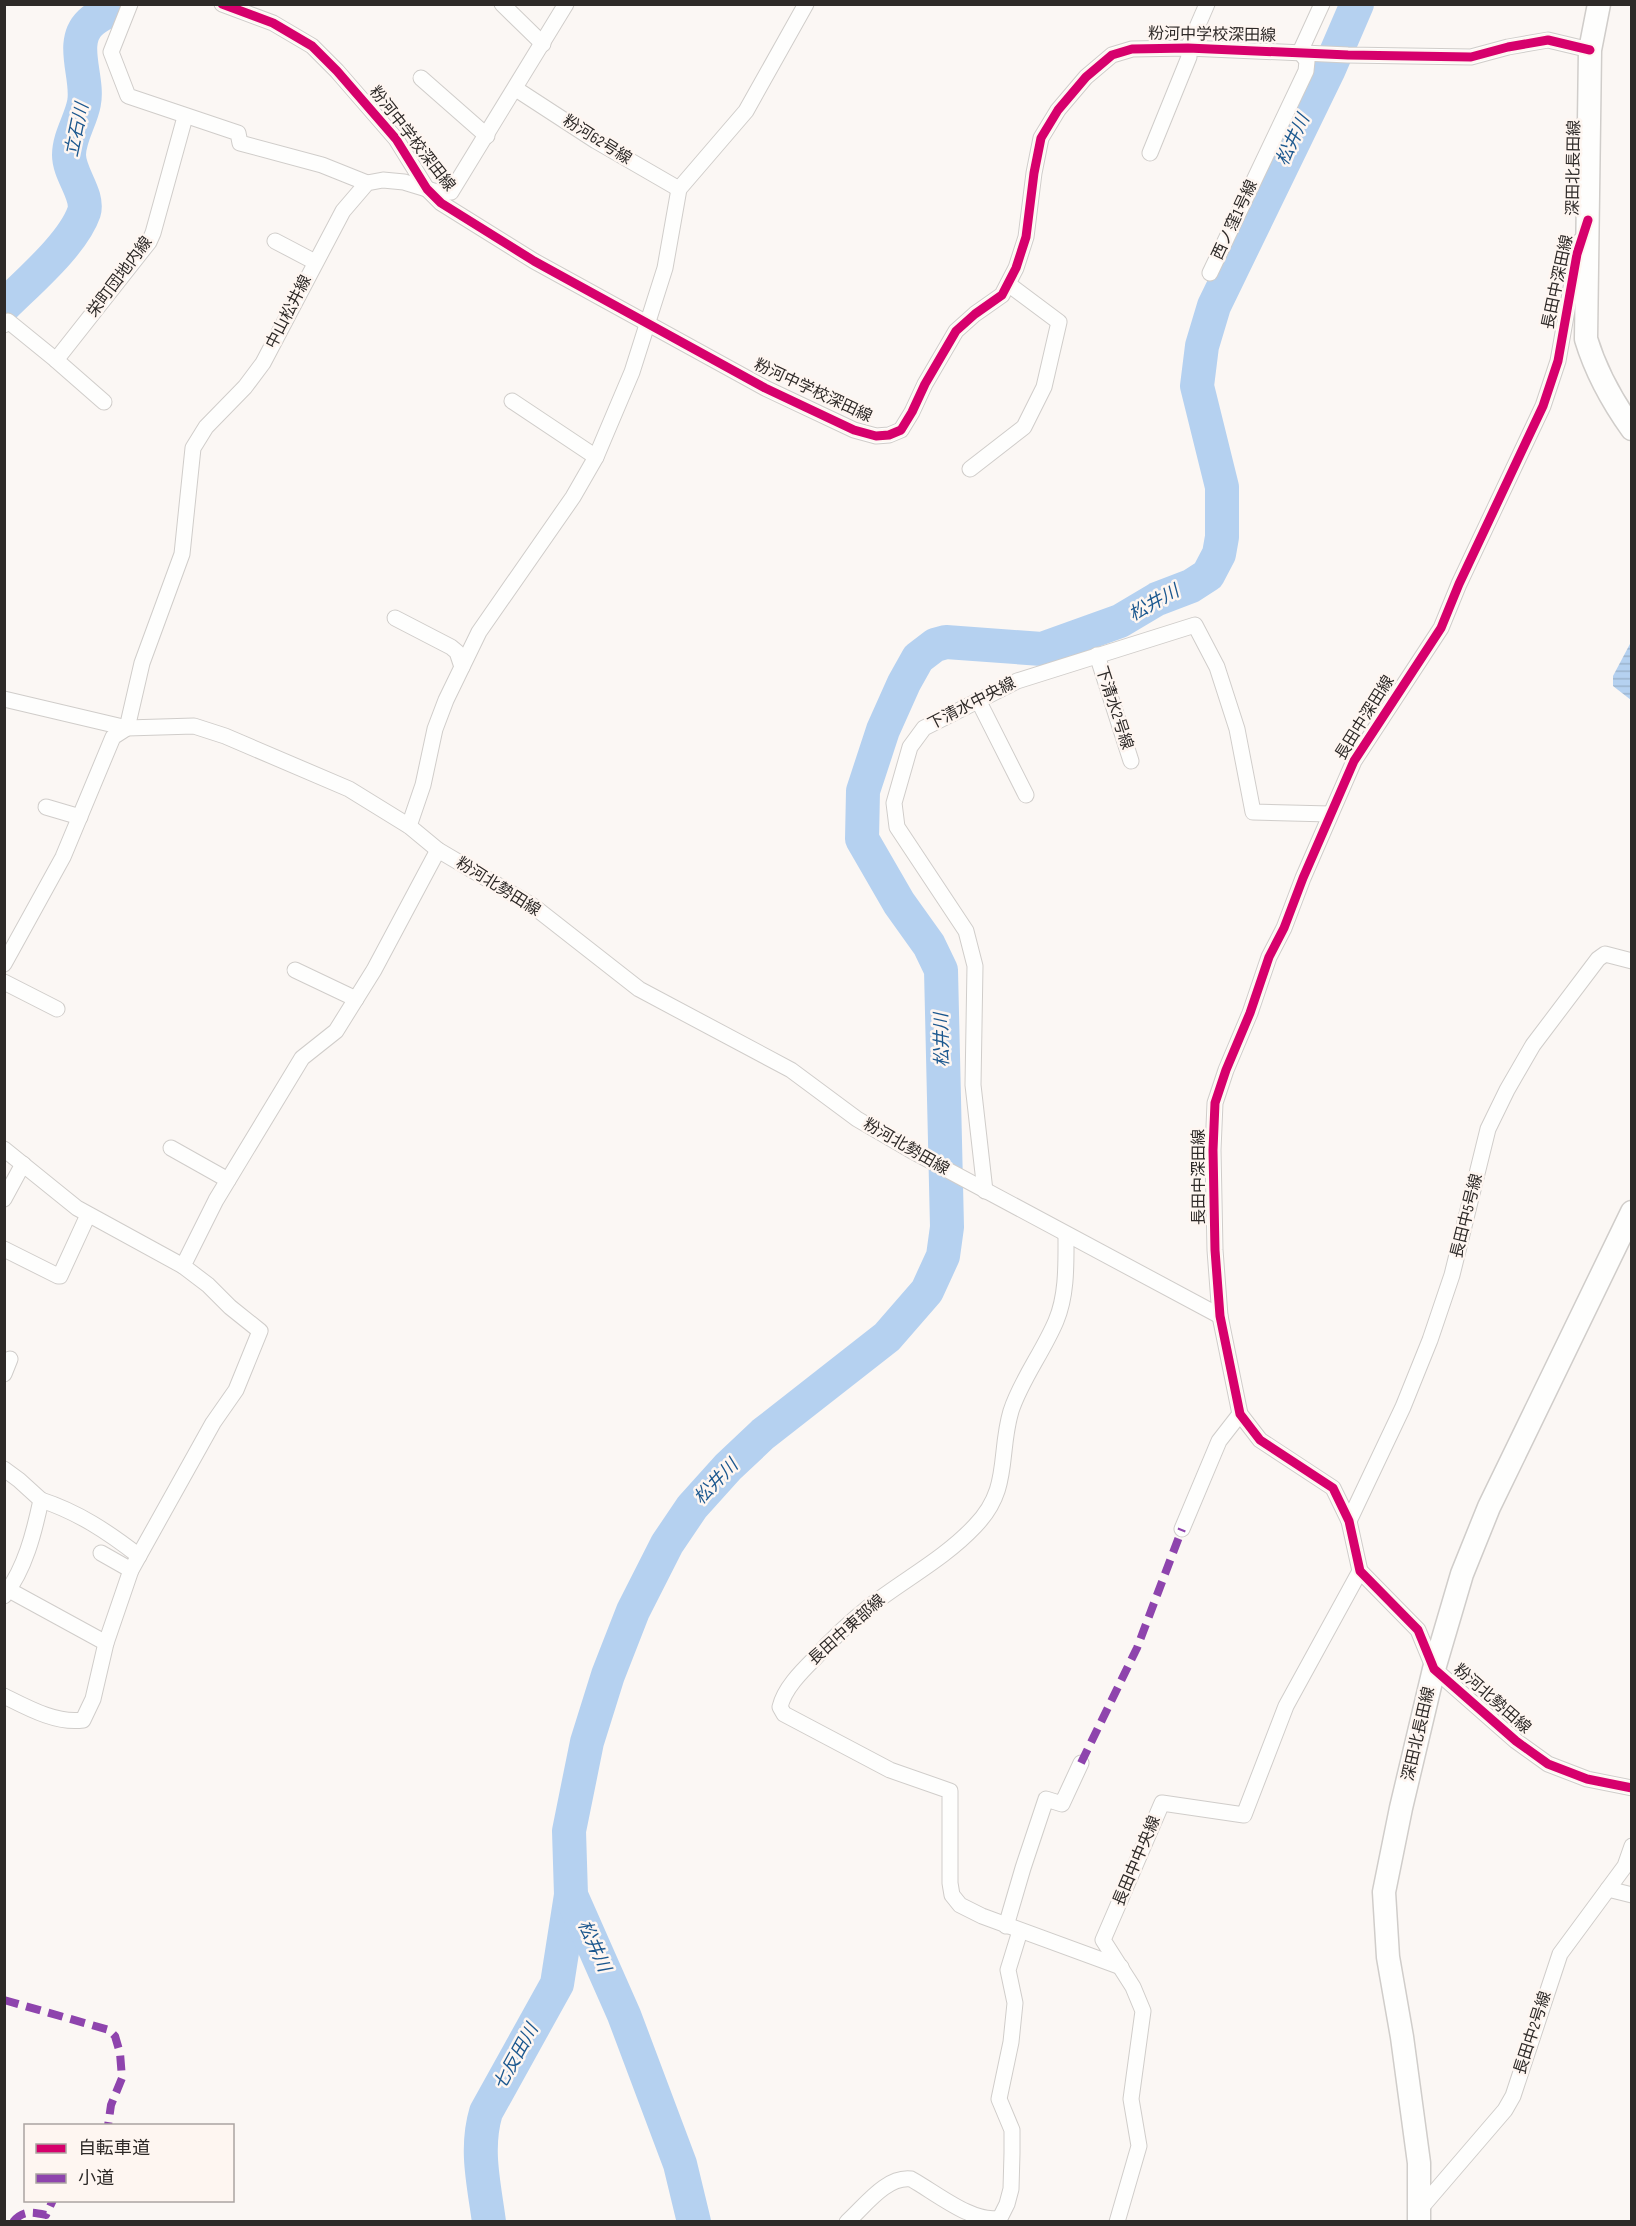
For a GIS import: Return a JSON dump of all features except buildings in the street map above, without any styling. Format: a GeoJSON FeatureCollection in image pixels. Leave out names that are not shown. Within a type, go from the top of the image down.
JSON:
{"type":"FeatureCollection","features":[{"type":"Feature","properties":{"kind":"street"},"geometry":{"type":"LineString","coordinates":[[130,4],[111,52],[128,96],[238,133],[240,143],[322,165],[368,183],[383,180],[404,182],[440,194],[451,192],[566,4]]}},
{"type":"Feature","properties":{"kind":"street","name":"粉河中学校深田線"},"geometry":{"type":"LineString","coordinates":[[222,4],[273,23],[312,46],[337,70],[396,139],[427,189],[441,203],[462,217],[534,261],[765,388],[854,430],[876,436],[889,435],[901,430],[956,331],[1002,295],[1016,268],[1026,237],[1041,138],[1058,110],[1086,77],[1112,55],[1132,49],[1188,48],[1348,55],[1471,57],[1548,40],[1590,50]]}},
{"type":"Feature","properties":{"kind":"street"},"geometry":{"type":"LineString","coordinates":[[502,4],[543,44]]}},
{"type":"Feature","properties":{"kind":"street"},"geometry":{"type":"LineString","coordinates":[[409,826],[423,785],[435,729],[446,700],[479,632],[573,497],[596,457],[632,372],[665,268],[679,189],[746,111],[806,4]]}},
{"type":"Feature","properties":{"kind":"street"},"geometry":{"type":"LineString","coordinates":[[1150,153],[1189,57],[1188,48],[1207,4]]}},
{"type":"Feature","properties":{"kind":"street","name":"西ノ窪1号線"},"geometry":{"type":"LineString","coordinates":[[1210,273],[1306,71],[1306,61],[1300,52],[1322,4]]}},
{"type":"Feature","properties":{"kind":"street","name":"深田北長田線"},"geometry":{"type":"LineString","coordinates":[[1599,4],[1590,50],[1586,339],[1593,365],[1618,410],[1632,429]]}},
{"type":"Feature","properties":{"kind":"street"},"geometry":{"type":"LineString","coordinates":[[421,78],[487,136]]}},
{"type":"Feature","properties":{"kind":"street","name":"粉河62号線"},"geometry":{"type":"LineString","coordinates":[[516,89],[596,141],[679,189]]}},
{"type":"Feature","properties":{"kind":"street","name":"栄町団地内線"},"geometry":{"type":"LineString","coordinates":[[57,360],[149,242],[185,117]]}},
{"type":"Feature","properties":{"kind":"street","name":"中山松井線"},"geometry":{"type":"LineString","coordinates":[[127,728],[142,663],[182,554],[193,448],[206,427],[263,363],[343,211],[368,183]]}},
{"type":"Feature","properties":{"kind":"street","name":"長田中深田線"},"geometry":{"type":"LineString","coordinates":[[1220,1316],[1215,1239],[1213,1149],[1215,1103],[1269,957],[1284,928],[1354,761],[1441,628],[1459,584],[1543,406],[1558,361],[1577,254],[1588,220]]}},
{"type":"Feature","properties":{"kind":"street"},"geometry":{"type":"LineString","coordinates":[[275,241],[315,262]]}},
{"type":"Feature","properties":{"kind":"street"},"geometry":{"type":"LineString","coordinates":[[970,469],[1024,428],[1044,387],[1059,322],[1008,284]]}},
{"type":"Feature","properties":{"kind":"street"},"geometry":{"type":"LineString","coordinates":[[4,325],[8,321],[104,402]]}},
{"type":"Feature","properties":{"kind":"street"},"geometry":{"type":"LineString","coordinates":[[512,402],[596,457]]}},
{"type":"Feature","properties":{"kind":"street"},"geometry":{"type":"LineString","coordinates":[[395,618],[451,647],[457,652],[462,667]]}},
{"type":"Feature","properties":{"kind":"street","name":"下清水中央線"},"geometry":{"type":"LineString","coordinates":[[978,1188],[973,1085],[975,966],[966,931],[897,827],[894,803],[910,747],[924,728],[1017,681],[1195,625],[1217,667],[1237,729],[1253,812],[1330,814]]}},
{"type":"Feature","properties":{"kind":"street","name":"下清水2号線"},"geometry":{"type":"LineString","coordinates":[[1097,655],[1131,761]]}},
{"type":"Feature","properties":{"kind":"street","name":"粉河北勢田線"},"geometry":{"type":"LineString","coordinates":[[4,699],[127,728],[194,726],[225,736],[349,789],[409,826],[438,850],[533,906],[639,989],[792,1070],[857,1119],[912,1151],[1066,1236],[1220,1316]]}},
{"type":"Feature","properties":{"kind":"street"},"geometry":{"type":"LineString","coordinates":[[978,700],[1026,795]]}},
{"type":"Feature","properties":{"kind":"street"},"geometry":{"type":"LineString","coordinates":[[4,964],[63,857],[113,737],[127,728]]}},
{"type":"Feature","properties":{"kind":"street"},"geometry":{"type":"LineString","coordinates":[[46,807],[80,817]]}},
{"type":"Feature","properties":{"kind":"street"},"geometry":{"type":"LineString","coordinates":[[183,1266],[187,1253],[228,1180],[302,1058],[336,1031],[374,970],[438,850]]}},
{"type":"Feature","properties":{"kind":"street","name":"長田中5号線"},"geometry":{"type":"LineString","coordinates":[[1349,1521],[1403,1407],[1430,1340],[1452,1275],[1488,1129],[1507,1090],[1533,1045],[1598,959],[1605,954],[1632,961]]}},
{"type":"Feature","properties":{"kind":"street"},"geometry":{"type":"LineString","coordinates":[[295,970],[356,999]]}},
{"type":"Feature","properties":{"kind":"street"},"geometry":{"type":"LineString","coordinates":[[4,982],[57,1009]]}},
{"type":"Feature","properties":{"kind":"street"},"geometry":{"type":"LineString","coordinates":[[171,1148],[228,1180]]}},
{"type":"Feature","properties":{"kind":"street"},"geometry":{"type":"LineString","coordinates":[[4,1149],[77,1208],[183,1266],[260,1331],[236,1390],[213,1423],[131,1570],[106,1643],[93,1699],[83,1720],[70,1722],[32,1710],[4,1696]]}},
{"type":"Feature","properties":{"kind":"street"},"geometry":{"type":"LineString","coordinates":[[4,1199],[23,1164]]}},
{"type":"Feature","properties":{"kind":"street","name":"深田北長田線"},"geometry":{"type":"LineString","coordinates":[[1419,2215],[1419,2163],[1402,2037],[1388,1957],[1384,1892],[1401,1808],[1434,1669],[1462,1574],[1489,1507],[1632,1212]]}},
{"type":"Feature","properties":{"kind":"street"},"geometry":{"type":"LineString","coordinates":[[4,1249],[60,1276],[88,1215]]}},
{"type":"Feature","properties":{"kind":"street","name":"長田中東部線"},"geometry":{"type":"LineString","coordinates":[[1066,1236],[1062,1301],[1056,1320],[1011,1411],[999,1490],[992,1507],[953,1546],[869,1607],[833,1639],[803,1670],[782,1699],[780,1707],[784,1714],[890,1770],[950,1791],[952,1895],[960,1905],[1013,1928],[1121,1967]]}},
{"type":"Feature","properties":{"kind":"street"},"geometry":{"type":"LineString","coordinates":[[1220,1316],[1240,1414],[1260,1440],[1333,1488],[1349,1521],[1360,1570]]}},
{"type":"Feature","properties":{"kind":"street"},"geometry":{"type":"LineString","coordinates":[[4,1374],[10,1359]]}},
{"type":"Feature","properties":{"kind":"street"},"geometry":{"type":"LineString","coordinates":[[1182,1529],[1219,1441],[1240,1414]]}},
{"type":"Feature","properties":{"kind":"street"},"geometry":{"type":"LineString","coordinates":[[4,1469],[40,1500],[66,1508],[114,1537],[139,1556]]}},
{"type":"Feature","properties":{"kind":"street"},"geometry":{"type":"LineString","coordinates":[[40,1500],[34,1530],[22,1565],[7,1593],[106,1643]]}},
{"type":"Feature","properties":{"kind":"street"},"geometry":{"type":"LineString","coordinates":[[101,1553],[131,1570]]}},
{"type":"Feature","properties":{"kind":"street","name":"粉河北勢田線"},"geometry":{"type":"LineString","coordinates":[[1360,1570],[1419,1630],[1434,1669],[1516,1741],[1548,1764],[1587,1779],[1632,1788]]}},
{"type":"Feature","properties":{"kind":"street","name":"長田中中央線"},"geometry":{"type":"LineString","coordinates":[[1117,2222],[1139,2146],[1131,2099],[1143,2011],[1133,1987],[1103,1940],[1162,1803],[1244,1815],[1286,1706],[1360,1570]]}},
{"type":"Feature","properties":{"kind":"street"},"geometry":{"type":"LineString","coordinates":[[848,2222],[888,2185],[903,2178],[911,2179],[976,2217],[990,2220],[1000,2218],[1011,2188],[1012,2130],[999,2099],[1011,2042],[1015,2003],[1008,1970],[1023,1868],[1047,1799],[1062,1804],[1081,1763]]}},
{"type":"Feature","properties":{"kind":"street","name":"長田中2号線"},"geometry":{"type":"LineString","coordinates":[[1419,2215],[1505,2110],[1513,2096],[1560,1954],[1625,1866],[1632,1846]]}},
{"type":"Feature","properties":{"kind":"street"},"geometry":{"type":"LineString","coordinates":[[1608,1889],[1632,1895]]}},
{"type":"Feature","properties":{"kind":"water"},"geometry":{"type":"Polygon","coordinates":[[[1631,642],[1631,700],[1613,686],[1613,676],[1631,642]]]}},
{"type":"Feature","properties":{"kind":"waterway","name":"松井川"},"geometry":{"type":"LineString","coordinates":[[694,2222],[680,2164],[624,2015],[571,1895],[569,1831],[587,1742],[608,1675],[633,1611],[667,1544],[692,1507],[728,1467],[763,1434],[887,1337],[927,1291],[943,1256],[947,1227],[941,970],[929,945],[899,903],[862,839],[863,791],[883,730],[904,683],[918,658],[935,645],[946,642],[1042,649],[1120,621],[1157,599],[1191,586],[1208,575],[1219,554],[1222,537],[1222,487],[1197,386],[1202,346],[1214,306],[1329,69],[1357,4]]}},
{"type":"Feature","properties":{"kind":"waterway","name":"立石川"},"geometry":{"type":"LineString","coordinates":[[4,306],[60,249],[70,237],[84,212],[84,199],[72,170],[69,155],[84,103],[81,40],[90,23],[113,8]]}},
{"type":"Feature","properties":{"kind":"waterway","name":"七反田川"},"geometry":{"type":"LineString","coordinates":[[489,2222],[481,2153],[486,2112],[557,1984],[571,1895]]}},
{"type":"Feature","properties":{"kind":"marked path"},"geometry":{"type":"LineString","coordinates":[[1081,1763],[1137,1648],[1182,1529]]}},
{"type":"Feature","properties":{"kind":"marked path"},"geometry":{"type":"LineString","coordinates":[[4,2000],[109,2030],[115,2036],[120,2053],[122,2078],[111,2105],[108,2124]]}},
{"type":"Feature","properties":{"kind":"marked path"},"geometry":{"type":"LineString","coordinates":[[13,2222],[20,2215],[28,2213],[46,2215],[52,2202]]}},
{"type":"Feature","properties":{"kind":"cycle path"},"geometry":{"type":"LineString","coordinates":[[222,4],[273,23],[312,46],[396,139],[427,189],[441,203],[534,261],[765,388],[854,430],[876,436],[889,435],[901,430],[956,331],[1002,295],[1016,268],[1026,237],[1041,138],[1058,110],[1086,77],[1112,55],[1132,49],[1188,48],[1348,55],[1471,57],[1548,40],[1590,50]]}},
{"type":"Feature","properties":{"kind":"cycle path"},"geometry":{"type":"LineString","coordinates":[[1588,220],[1577,254],[1558,361],[1543,406],[1459,584],[1441,628],[1354,761],[1303,878],[1284,928],[1269,957],[1250,1013],[1226,1070],[1215,1103],[1213,1150],[1215,1250],[1220,1316],[1240,1414],[1260,1440],[1333,1488],[1349,1521],[1360,1571],[1418,1630],[1434,1669],[1516,1741],[1548,1764],[1587,1779],[1632,1788]]}}]}
